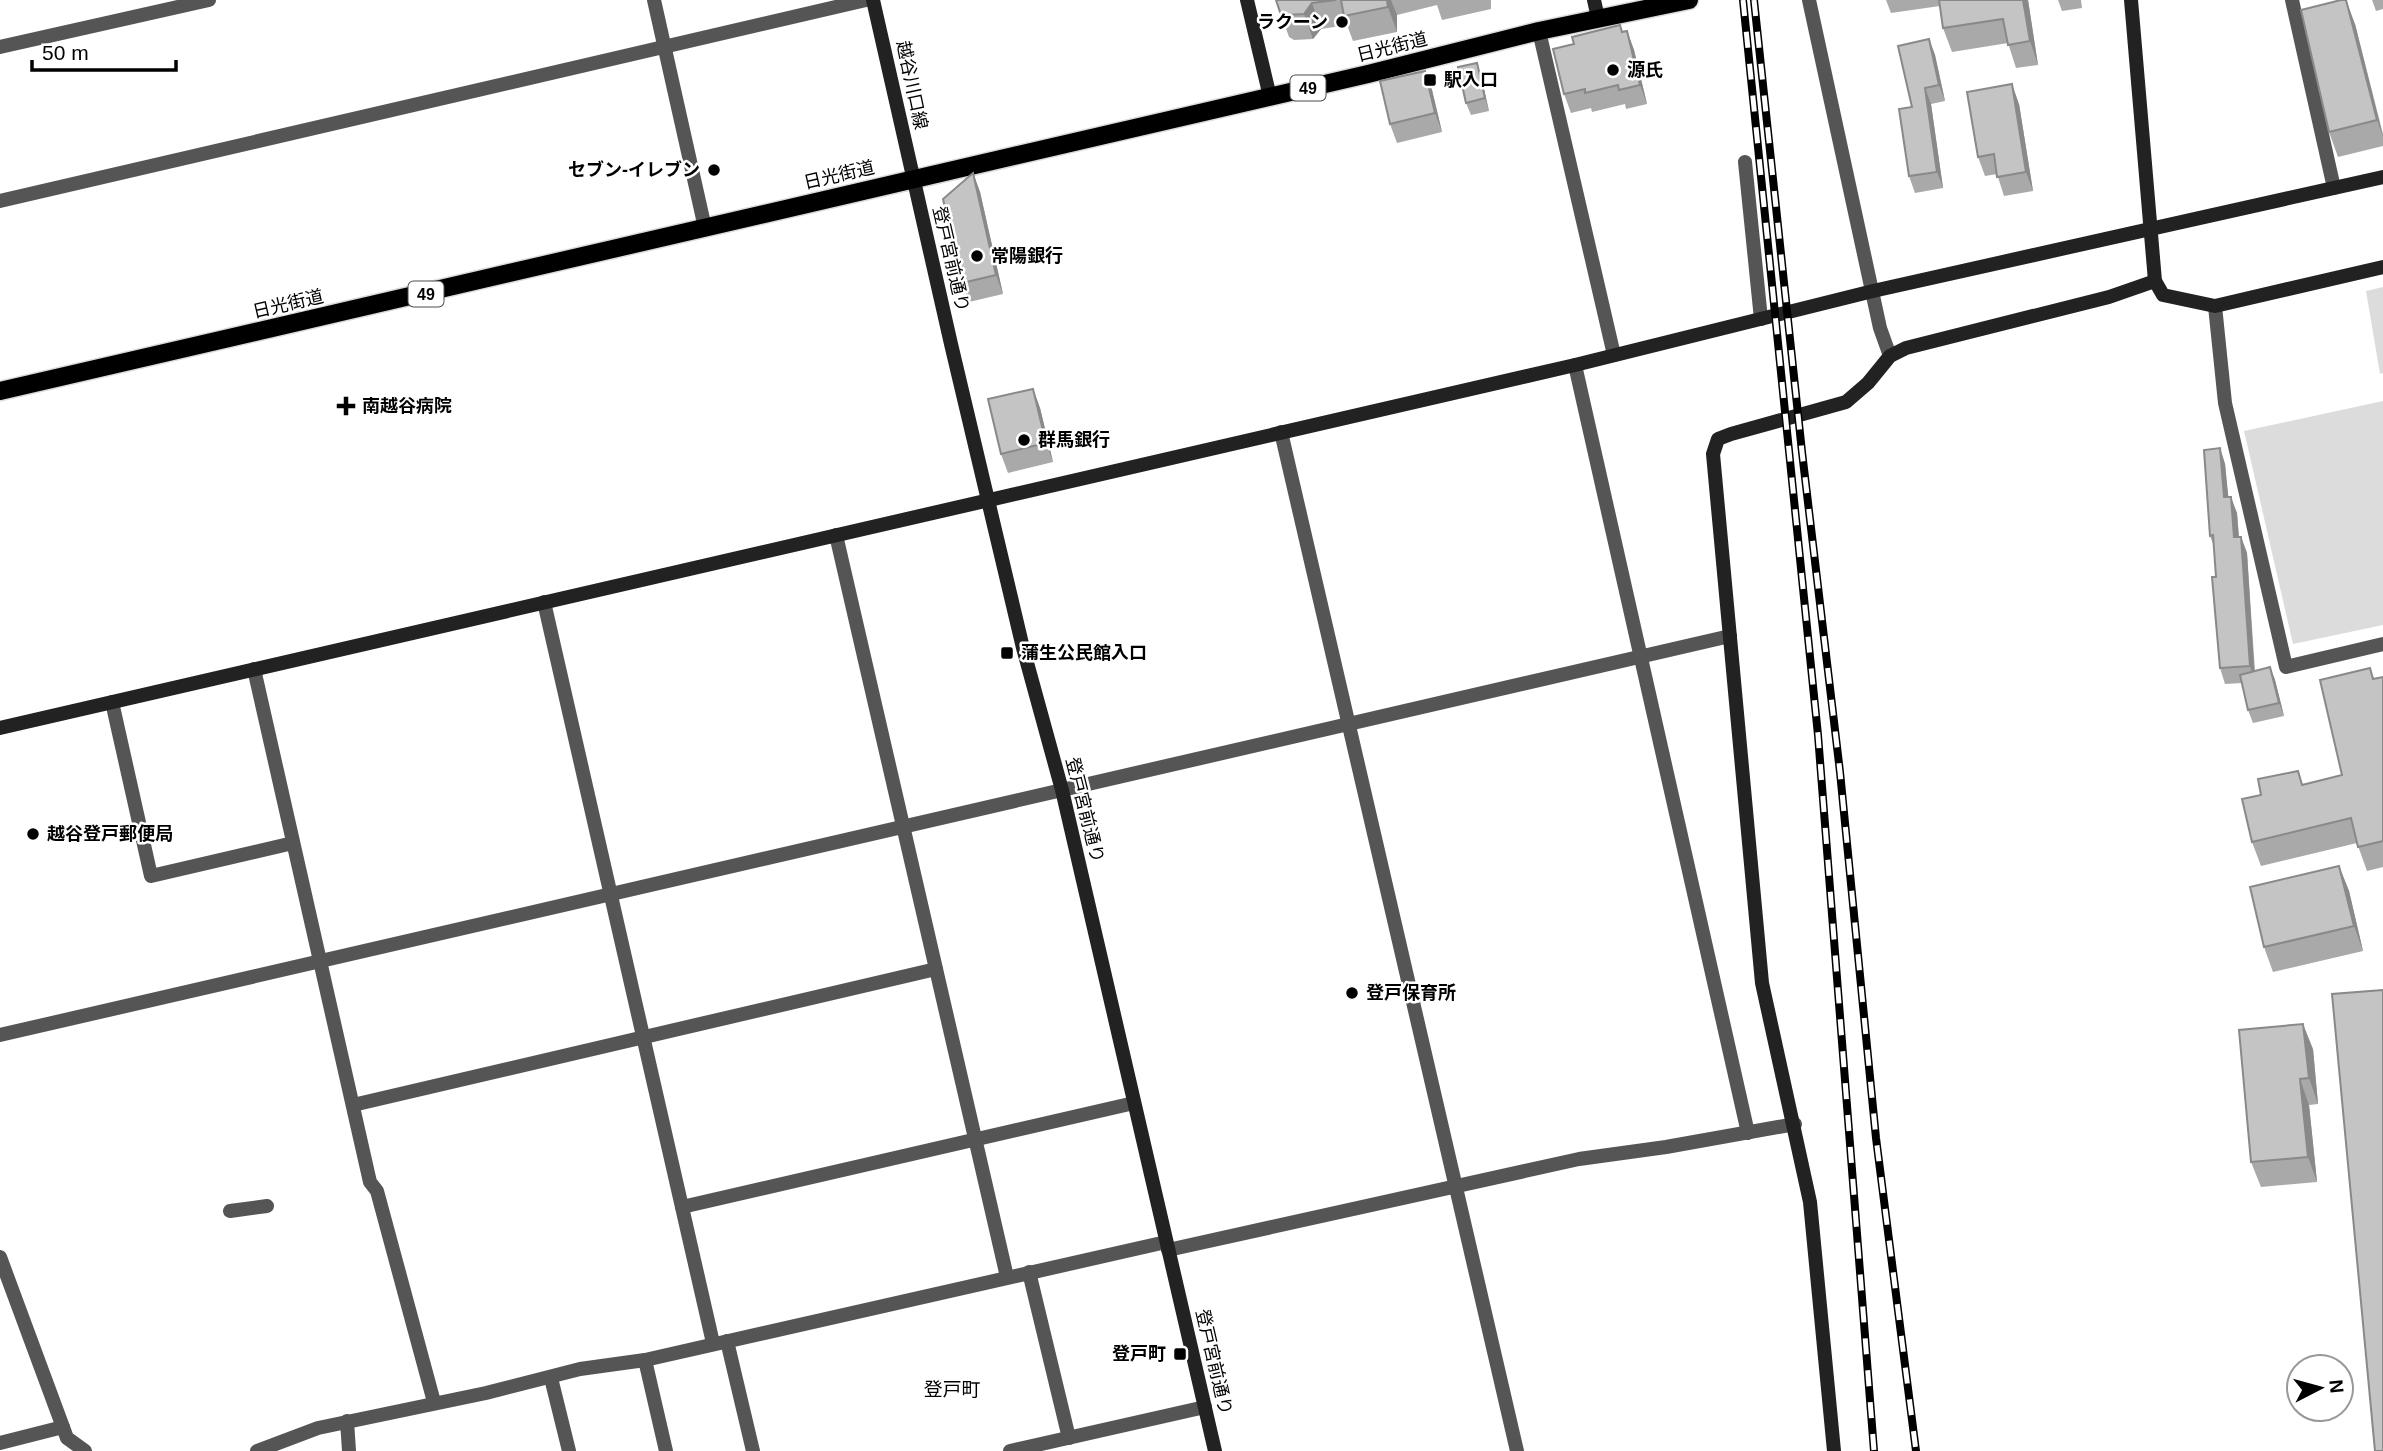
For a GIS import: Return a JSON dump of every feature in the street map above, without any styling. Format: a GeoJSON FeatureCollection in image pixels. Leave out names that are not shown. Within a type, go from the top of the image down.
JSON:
{"type":"FeatureCollection","features":[{"type":"Feature","properties":{"kind":"main road","name":"日光街道"},"geometry":{"type":"LineString","coordinates":[[0,391],[1270,97],[1539,31],[1689,0]]}},
{"type":"Feature","properties":{"kind":"street"},"geometry":{"type":"LineString","coordinates":[[0,47],[209,0]]}},
{"type":"Feature","properties":{"kind":"street"},"geometry":{"type":"LineString","coordinates":[[654,0],[705,228]]}},
{"type":"Feature","properties":{"kind":"street"},"geometry":{"type":"LineString","coordinates":[[0,201],[866,0]]}},
{"type":"Feature","properties":{"kind":"street","name":"越谷川口線"},"geometry":{"type":"LineString","coordinates":[[873,0],[912,179]]}},
{"type":"Feature","properties":{"kind":"street"},"geometry":{"type":"LineString","coordinates":[[1247,0],[1270,97]]}},
{"type":"Feature","properties":{"kind":"street"},"geometry":{"type":"LineString","coordinates":[[1594,0],[1598,18]]}},
{"type":"Feature","properties":{"kind":"street"},"geometry":{"type":"LineString","coordinates":[[1809,0],[1873,291],[1890,356]]}},
{"type":"Feature","properties":{"kind":"street"},"geometry":{"type":"LineString","coordinates":[[2131,0],[2155,281],[2163,295],[2215,306],[2383,267]]}},
{"type":"Feature","properties":{"kind":"street"},"geometry":{"type":"LineString","coordinates":[[2292,0],[2334,188]]}},
{"type":"Feature","properties":{"kind":"street"},"geometry":{"type":"LineString","coordinates":[[1539,31],[1614,355]]}},
{"type":"Feature","properties":{"kind":"street"},"geometry":{"type":"LineString","coordinates":[[1745,162],[1760,319]]}},
{"type":"Feature","properties":{"kind":"street"},"geometry":{"type":"LineString","coordinates":[[0,728],[1575,365],[1873,291],[2383,177]]}},
{"type":"Feature","properties":{"kind":"street","name":"登戸宮前通り"},"geometry":{"type":"LineString","coordinates":[[912,179],[1041,720],[1062,790],[1215,1451]]}},
{"type":"Feature","properties":{"kind":"street"},"geometry":{"type":"LineString","coordinates":[[1834,1451],[1810,1202],[1762,982],[1713,454],[1718,439],[1846,402],[1868,383],[1890,356],[1906,348],[2109,297],[2155,281]]}},
{"type":"Feature","properties":{"kind":"street"},"geometry":{"type":"LineString","coordinates":[[2215,306],[2225,402],[2286,667],[2383,644]]}},
{"type":"Feature","properties":{"kind":"street"},"geometry":{"type":"LineString","coordinates":[[1575,365],[1748,1133]]}},
{"type":"Feature","properties":{"kind":"street"},"geometry":{"type":"LineString","coordinates":[[1282,432],[1517,1451]]}},
{"type":"Feature","properties":{"kind":"street"},"geometry":{"type":"LineString","coordinates":[[836,536],[1007,1277]]}},
{"type":"Feature","properties":{"kind":"street"},"geometry":{"type":"LineString","coordinates":[[544,603],[682,1207],[753,1451]]}},
{"type":"Feature","properties":{"kind":"street"},"geometry":{"type":"LineString","coordinates":[[0,1035],[1730,636]]}},
{"type":"Feature","properties":{"kind":"street"},"geometry":{"type":"LineString","coordinates":[[254,669],[370,1182],[377,1191],[434,1402]]}},
{"type":"Feature","properties":{"kind":"street"},"geometry":{"type":"LineString","coordinates":[[112,702],[151,876],[293,843]]}},
{"type":"Feature","properties":{"kind":"street"},"geometry":{"type":"LineString","coordinates":[[353,1105],[936,969]]}},
{"type":"Feature","properties":{"kind":"street"},"geometry":{"type":"LineString","coordinates":[[682,1207],[1134,1103]]}},
{"type":"Feature","properties":{"kind":"street"},"geometry":{"type":"LineString","coordinates":[[257,1451],[318,1427],[551,1378],[580,1369],[645,1360],[1029,1272],[1167,1246],[1579,1159],[1795,1124]]}},
{"type":"Feature","properties":{"kind":"street"},"geometry":{"type":"LineString","coordinates":[[230,1211],[267,1206]]}},
{"type":"Feature","properties":{"kind":"street"},"geometry":{"type":"LineString","coordinates":[[0,1257],[67,1438],[85,1451]]}},
{"type":"Feature","properties":{"kind":"street"},"geometry":{"type":"LineString","coordinates":[[1029,1272],[1069,1438]]}},
{"type":"Feature","properties":{"kind":"street"},"geometry":{"type":"LineString","coordinates":[[645,1360],[666,1451]]}},
{"type":"Feature","properties":{"kind":"street"},"geometry":{"type":"LineString","coordinates":[[551,1378],[569,1451]]}},
{"type":"Feature","properties":{"kind":"street"},"geometry":{"type":"LineString","coordinates":[[1010,1451],[1205,1408]]}},
{"type":"Feature","properties":{"kind":"street"},"geometry":{"type":"LineString","coordinates":[[348,1421],[349,1451]]}},
{"type":"Feature","properties":{"kind":"street"},"geometry":{"type":"LineString","coordinates":[[0,1443],[63,1427]]}},
{"type":"Feature","properties":{"kind":"shaded area"},"geometry":{"type":"Polygon","coordinates":[[[2383,287],[2383,373],[2380,374],[2366,291],[2383,287]]]}},
{"type":"Feature","properties":{"kind":"shaded area"},"geometry":{"type":"Polygon","coordinates":[[[2383,401],[2383,625],[2293,644],[2244,431],[2383,401]]]}},
{"type":"Feature","properties":{"kind":"building"},"geometry":{"type":"Polygon","coordinates":[[[1276,0],[1336,0],[1312,3],[1304,14],[1285,15],[1280,12],[1276,0]]]}},
{"type":"Feature","properties":{"kind":"building"},"geometry":{"type":"Polygon","coordinates":[[[1341,0],[1387,0],[1388,7],[1344,16],[1341,0]]]}},
{"type":"Feature","properties":{"kind":"building"},"geometry":{"type":"Polygon","coordinates":[[[1939,0],[2023,0],[2030,41],[2008,45],[2003,19],[1943,28],[1939,0]]]}},
{"type":"Feature","properties":{"kind":"building"},"geometry":{"type":"Polygon","coordinates":[[[2346,0],[2377,120],[2329,132],[2301,10],[2346,0]]]}},
{"type":"Feature","properties":{"kind":"building"},"geometry":{"type":"Polygon","coordinates":[[[1620,25],[1622,32],[1627,31],[1640,85],[1619,90],[1618,85],[1585,93],[1585,89],[1564,94],[1553,49],[1574,44],[1572,37],[1620,25]]]}},
{"type":"Feature","properties":{"kind":"building"},"geometry":{"type":"Polygon","coordinates":[[[1929,39],[1939,85],[1925,88],[1937,172],[1909,176],[1899,109],[1912,107],[1898,46],[1929,39]]]}},
{"type":"Feature","properties":{"kind":"building"},"geometry":{"type":"Polygon","coordinates":[[[1477,63],[1485,98],[1466,103],[1458,67],[1477,63]]]}},
{"type":"Feature","properties":{"kind":"building"},"geometry":{"type":"Polygon","coordinates":[[[1425,71],[1435,113],[1390,124],[1380,81],[1425,71]]]}},
{"type":"Feature","properties":{"kind":"building"},"geometry":{"type":"Polygon","coordinates":[[[2012,84],[2026,172],[1997,177],[1994,154],[1978,157],[1967,92],[2012,84]]]}},
{"type":"Feature","properties":{"kind":"building","name":"常陽銀行"},"geometry":{"type":"Polygon","coordinates":[[[973,173],[996,275],[962,283],[943,199],[973,173]]]}},
{"type":"Feature","properties":{"kind":"building","name":"群馬銀行"},"geometry":{"type":"Polygon","coordinates":[[[1033,389],[1046,443],[1001,454],[988,399],[1033,389]]]}},
{"type":"Feature","properties":{"kind":"building"},"geometry":{"type":"Polygon","coordinates":[[[2220,448],[2224,497],[2231,497],[2234,537],[2241,537],[2250,666],[2220,668],[2212,577],[2216,577],[2213,535],[2210,536],[2204,450],[2220,448]]]}},
{"type":"Feature","properties":{"kind":"building"},"geometry":{"type":"Polygon","coordinates":[[[2270,667],[2279,703],[2248,710],[2240,675],[2270,667]]]}},
{"type":"Feature","properties":{"kind":"building"},"geometry":{"type":"Polygon","coordinates":[[[2370,668],[2373,679],[2383,677],[2383,841],[2358,847],[2351,818],[2252,842],[2242,799],[2261,795],[2258,779],[2298,771],[2302,785],[2342,775],[2320,680],[2370,668]]]}},
{"type":"Feature","properties":{"kind":"building"},"geometry":{"type":"Polygon","coordinates":[[[2339,866],[2354,926],[2264,947],[2250,887],[2339,866]]]}},
{"type":"Feature","properties":{"kind":"building"},"geometry":{"type":"Polygon","coordinates":[[[2383,990],[2383,1451],[2375,1451],[2332,994],[2383,990]]]}},
{"type":"Feature","properties":{"kind":"building"},"geometry":{"type":"Polygon","coordinates":[[[2303,1024],[2309,1078],[2300,1079],[2308,1157],[2251,1162],[2239,1030],[2303,1024]]]}},
{"type":"Feature","properties":{"kind":"railway"},"geometry":{"type":"LineString","coordinates":[[1743,0],[1818,735],[1874,1451]]}},
{"type":"Feature","properties":{"kind":"railway"},"geometry":{"type":"LineString","coordinates":[[1754,0],[1802,452],[1840,772],[1876,1138],[1916,1451]]}},
{"type":"Feature","properties":{"kind":"place","name":"ラクーン"},"geometry":{"type":"Point","coordinates":[1342,22]}},
{"type":"Feature","properties":{"kind":"place","name":"源氏"},"geometry":{"type":"Point","coordinates":[1613,70]}},
{"type":"Feature","properties":{"kind":"place","name":"駅入口"},"geometry":{"type":"Point","coordinates":[1430,80]}},
{"type":"Feature","properties":{"kind":"place","name":"セブン-イレブン"},"geometry":{"type":"Point","coordinates":[714,170]}},
{"type":"Feature","properties":{"kind":"place","name":"常陽銀行"},"geometry":{"type":"Point","coordinates":[977,256]}},
{"type":"Feature","properties":{"kind":"place","name":"南越谷病院"},"geometry":{"type":"Point","coordinates":[346,406]}},
{"type":"Feature","properties":{"kind":"place","name":"群馬銀行"},"geometry":{"type":"Point","coordinates":[1024,440]}},
{"type":"Feature","properties":{"kind":"place","name":"蒲生公民館入口"},"geometry":{"type":"Point","coordinates":[1007,653]}},
{"type":"Feature","properties":{"kind":"place","name":"越谷登戸郵便局"},"geometry":{"type":"Point","coordinates":[33,834]}},
{"type":"Feature","properties":{"kind":"place","name":"登戸保育所"},"geometry":{"type":"Point","coordinates":[1352,993]}},
{"type":"Feature","properties":{"kind":"place","name":"登戸町"},"geometry":{"type":"Point","coordinates":[1180,1354]}},
{"type":"Feature","properties":{"kind":"district","name":"登戸町"},"geometry":{"type":"Point","coordinates":[952,1389]}}]}
